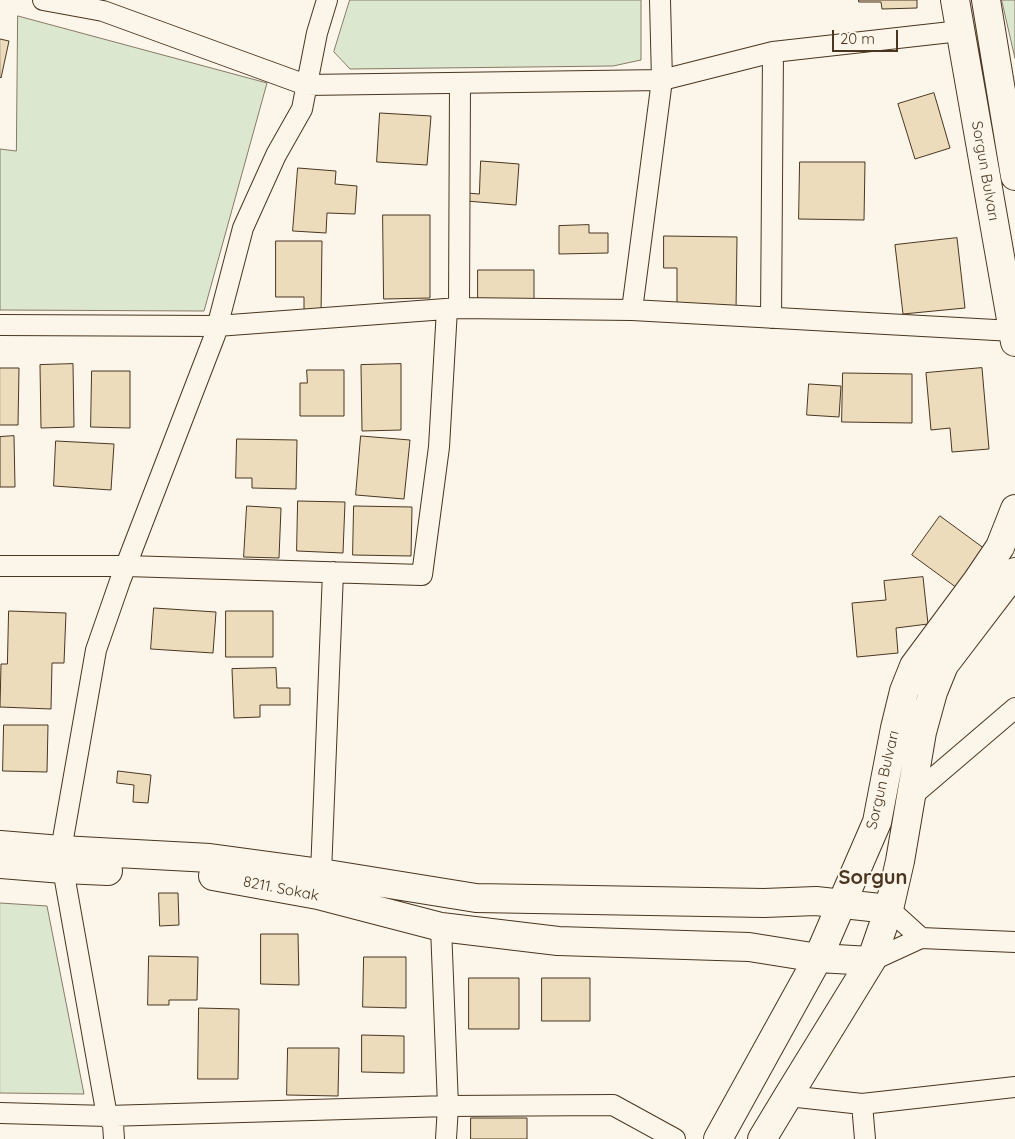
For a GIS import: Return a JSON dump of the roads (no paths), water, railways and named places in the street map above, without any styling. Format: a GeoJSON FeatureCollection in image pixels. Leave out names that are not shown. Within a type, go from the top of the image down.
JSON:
{"type":"FeatureCollection","features":[{"type":"Feature","properties":{"kind":"main road","name":"Sorgun Bulvarı"},"geometry":{"type":"LineString","coordinates":[[955,0],[1014,337]]}},
{"type":"Feature","properties":{"kind":"main road","name":"Sorgun Bulvarı"},"geometry":{"type":"LineString","coordinates":[[986,0],[1008,97],[1015,176]]}},
{"type":"Feature","properties":{"kind":"main road","name":"Sorgun Bulvarı"},"geometry":{"type":"LineString","coordinates":[[718,1139],[818,958],[877,822],[904,690],[914,666],[1000,547],[1015,509]]}},
{"type":"Feature","properties":{"kind":"main road","name":"Sorgun Bulvarı"},"geometry":{"type":"LineString","coordinates":[[762,1139],[871,961],[889,909],[900,861],[922,732],[933,692],[944,665],[1015,572]]}},
{"type":"Feature","properties":{"kind":"main road"},"geometry":{"type":"LineString","coordinates":[[0,845],[62,859],[210,858],[321,873],[476,898],[764,903],[816,901],[889,909]]}},
{"type":"Feature","properties":{"kind":"main road","name":"8211. Sokak"},"geometry":{"type":"LineString","coordinates":[[0,864],[62,859],[212,876],[318,895],[441,927],[558,941],[750,947],[818,958],[871,961]]}},
{"type":"Feature","properties":{"kind":"street"},"geometry":{"type":"LineString","coordinates":[[43,0],[103,5],[306,85],[662,80],[773,52],[960,31]]}},
{"type":"Feature","properties":{"kind":"street"},"geometry":{"type":"LineString","coordinates":[[114,1139],[114,1124],[107,1116],[62,859],[96,650],[211,344],[244,228],[276,155],[302,108],[317,33],[327,0]]}},
{"type":"Feature","properties":{"kind":"street"},"geometry":{"type":"LineString","coordinates":[[632,310],[662,80],[660,0]]}},
{"type":"Feature","properties":{"kind":"street"},"geometry":{"type":"LineString","coordinates":[[771,318],[773,52]]}},
{"type":"Feature","properties":{"kind":"street"},"geometry":{"type":"LineString","coordinates":[[0,566],[126,566],[422,575],[439,446],[453,309],[460,83]]}},
{"type":"Feature","properties":{"kind":"street"},"geometry":{"type":"LineString","coordinates":[[0,325],[217,326],[453,309],[632,310],[771,318],[1014,337]]}},
{"type":"Feature","properties":{"kind":"street"},"geometry":{"type":"LineString","coordinates":[[321,873],[333,572]]}},
{"type":"Feature","properties":{"kind":"street"},"geometry":{"type":"LineString","coordinates":[[911,797],[1015,708]]}},
{"type":"Feature","properties":{"kind":"street"},"geometry":{"type":"LineString","coordinates":[[889,909],[921,938]]}},
{"type":"Feature","properties":{"kind":"street"},"geometry":{"type":"LineString","coordinates":[[441,927],[448,1106],[446,1139]]}},
{"type":"Feature","properties":{"kind":"street"},"geometry":{"type":"LineString","coordinates":[[871,961],[921,938],[1015,942]]}},
{"type":"Feature","properties":{"kind":"street"},"geometry":{"type":"LineString","coordinates":[[788,1096],[862,1104],[1015,1087]]}},
{"type":"Feature","properties":{"kind":"street"},"geometry":{"type":"LineString","coordinates":[[862,1104],[865,1139]]}},
{"type":"Feature","properties":{"kind":"street"},"geometry":{"type":"LineString","coordinates":[[0,1113],[107,1116],[448,1106],[614,1105],[675,1139]]}},
{"type":"Feature","properties":{"kind":"district","name":"Sorgun"},"geometry":{"type":"Point","coordinates":[873,878]}}]}
